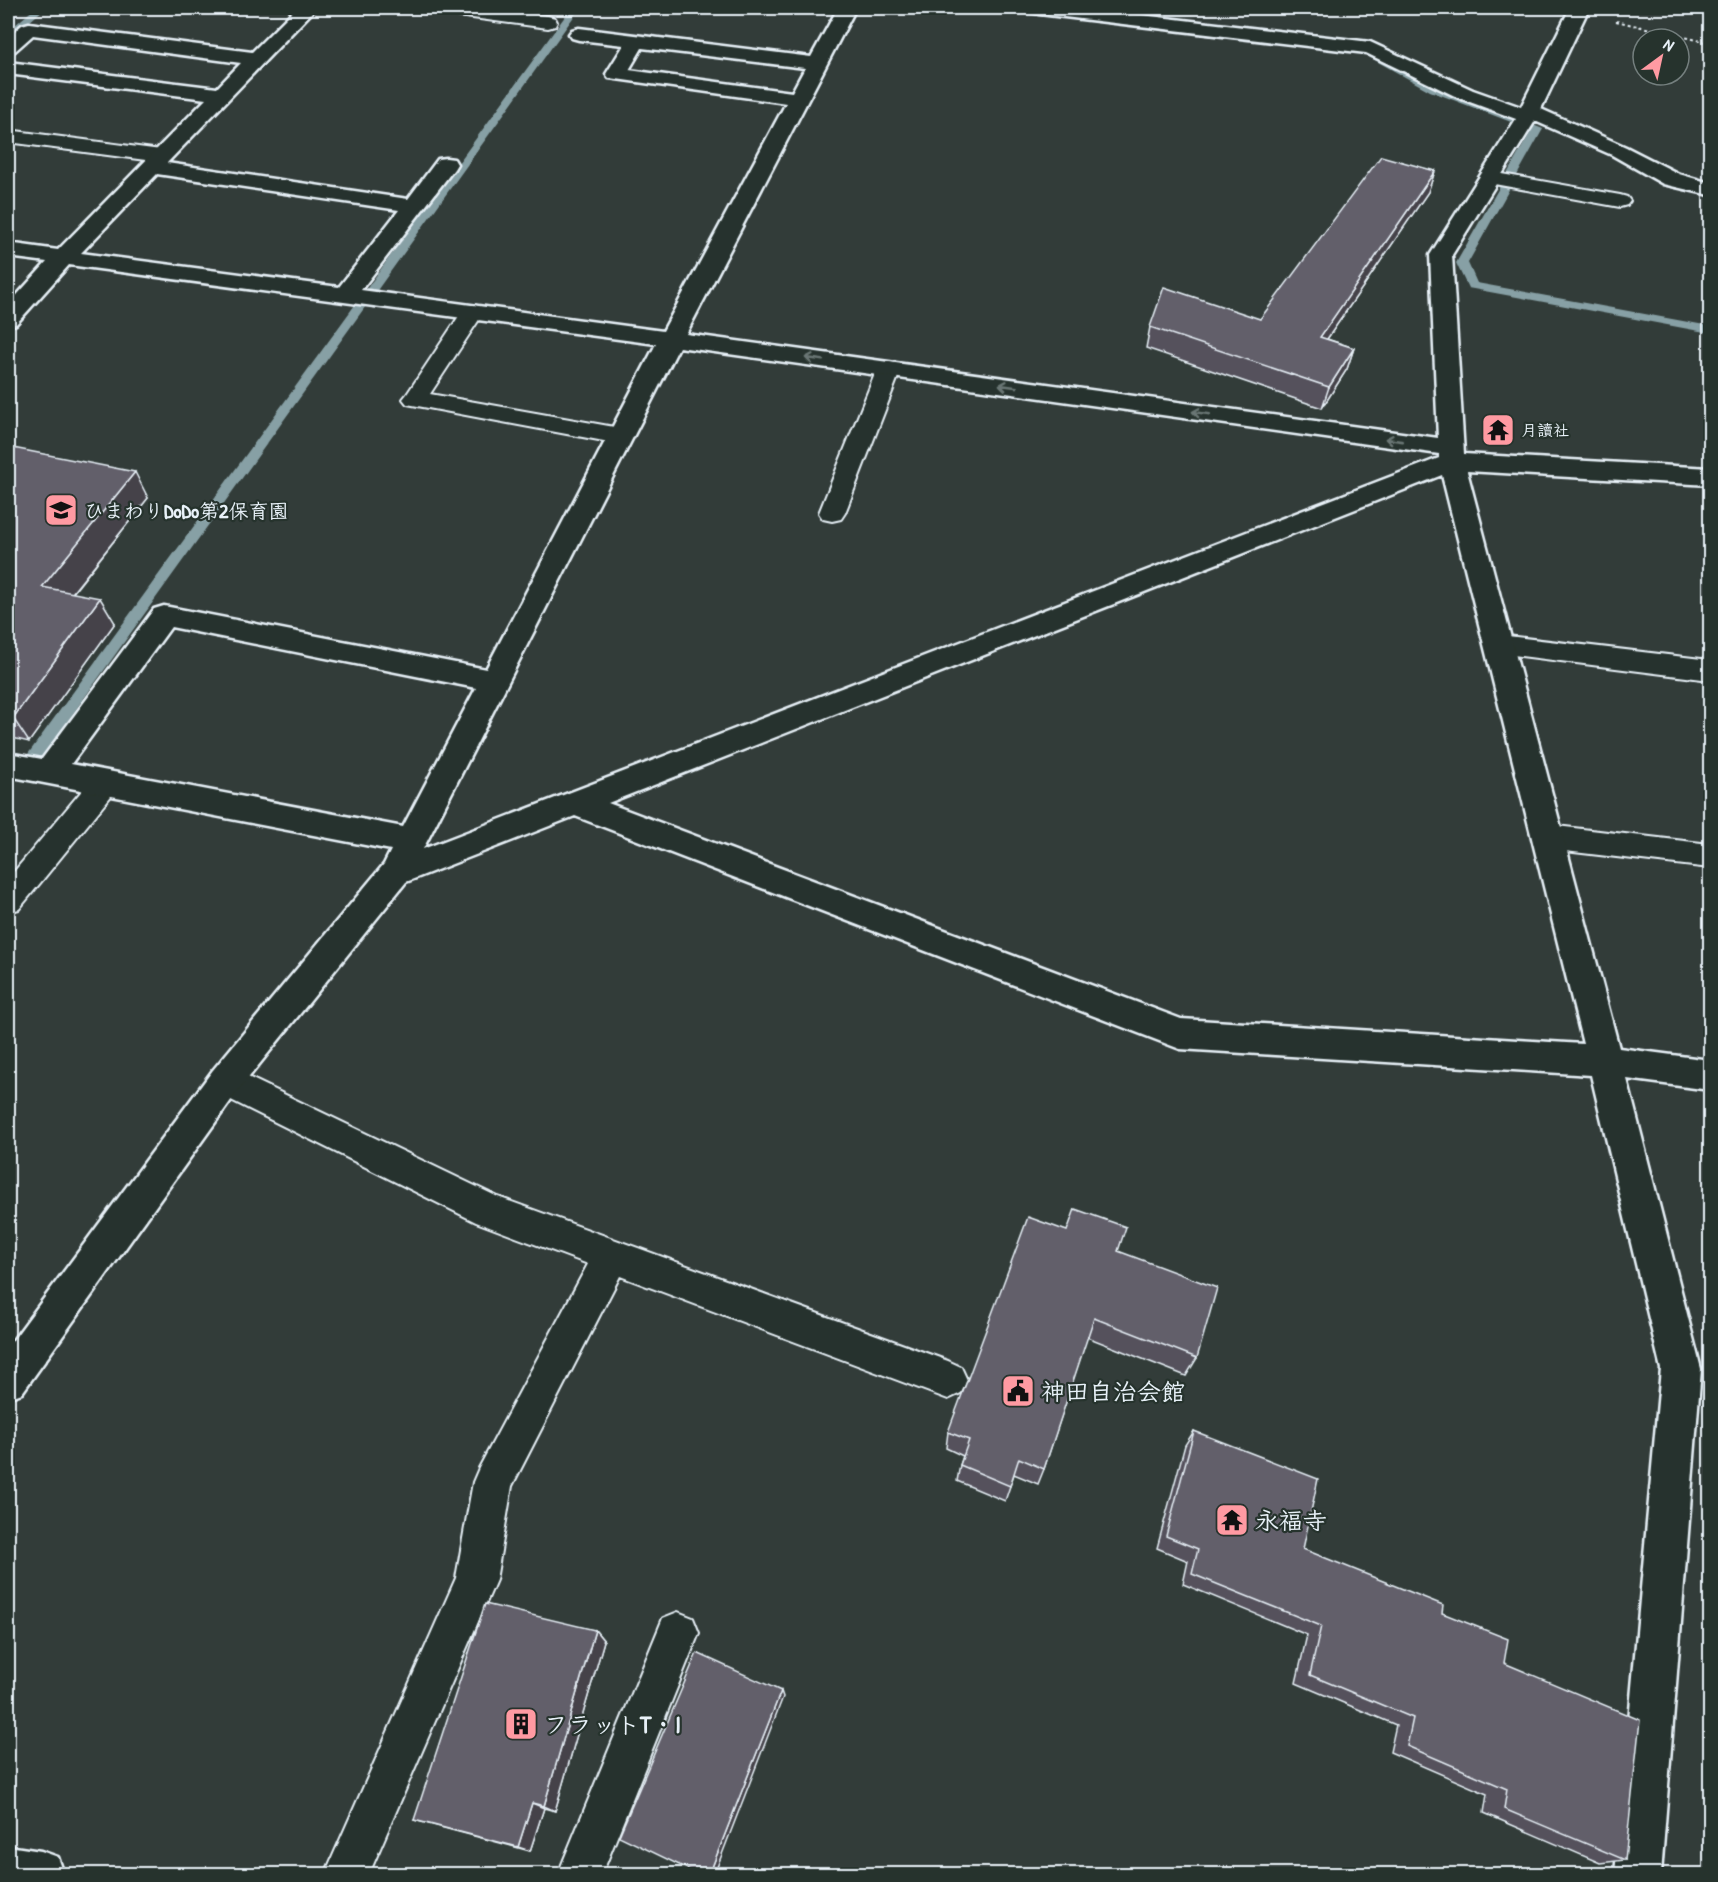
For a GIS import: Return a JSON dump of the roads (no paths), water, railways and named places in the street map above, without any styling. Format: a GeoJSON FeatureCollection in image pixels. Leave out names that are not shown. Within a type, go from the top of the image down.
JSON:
{"type":"FeatureCollection","features":[{"type":"Feature","properties":{"kind":"street"},"geometry":{"type":"LineString","coordinates":[[8,319],[63,258],[306,8]]}},
{"type":"Feature","properties":{"kind":"street"},"geometry":{"type":"LineString","coordinates":[[8,1379],[225,1081],[395,873],[620,436],[848,8]]}},
{"type":"Feature","properties":{"kind":"street"},"geometry":{"type":"LineString","coordinates":[[1039,8],[1370,48],[1466,94],[1528,113],[1619,151],[1671,179],[1710,189]]}},
{"type":"Feature","properties":{"kind":"street"},"geometry":{"type":"LineString","coordinates":[[1579,10],[1528,113],[1441,255],[1452,455],[1681,1369],[1638,1875]]}},
{"type":"Feature","properties":{"kind":"street"},"geometry":{"type":"LineString","coordinates":[[8,47],[29,29],[256,59]]}},
{"type":"Feature","properties":{"kind":"street"},"geometry":{"type":"LineString","coordinates":[[579,34],[818,64]]}},
{"type":"Feature","properties":{"kind":"street"},"geometry":{"type":"LineString","coordinates":[[636,41],[616,74],[799,99]]}},
{"type":"Feature","properties":{"kind":"street"},"geometry":{"type":"LineString","coordinates":[[8,68],[221,95]]}},
{"type":"Feature","properties":{"kind":"street"},"geometry":{"type":"LineString","coordinates":[[156,162],[414,206]]}},
{"type":"Feature","properties":{"kind":"street"},"geometry":{"type":"LineString","coordinates":[[345,295],[446,164]]}},
{"type":"Feature","properties":{"kind":"street"},"geometry":{"type":"LineString","coordinates":[[8,250],[889,369],[1452,455],[1710,476]]}},
{"type":"Feature","properties":{"kind":"street"},"geometry":{"type":"LineString","coordinates":[[395,873],[1452,455]]}},
{"type":"Feature","properties":{"kind":"street"},"geometry":{"type":"LineString","coordinates":[[49,772],[164,616],[493,681]]}},
{"type":"Feature","properties":{"kind":"street"},"geometry":{"type":"LineString","coordinates":[[8,764],[410,841]]}},
{"type":"Feature","properties":{"kind":"street"},"geometry":{"type":"LineString","coordinates":[[574,803],[1180,1034],[1605,1061],[1710,1075]]}},
{"type":"Feature","properties":{"kind":"street"},"geometry":{"type":"LineString","coordinates":[[8,1869],[41,1875]]}},
{"type":"Feature","properties":{"kind":"lane"},"geometry":{"type":"LineString","coordinates":[[435,8],[548,22]]}},
{"type":"Feature","properties":{"kind":"lane"},"geometry":{"type":"LineString","coordinates":[[8,136],[156,162]]}},
{"type":"Feature","properties":{"kind":"lane"},"geometry":{"type":"LineString","coordinates":[[1490,178],[1620,201]]}},
{"type":"Feature","properties":{"kind":"lane"},"geometry":{"type":"LineString","coordinates":[[473,312],[415,399],[620,436]]}},
{"type":"Feature","properties":{"kind":"lane"},"geometry":{"type":"LineString","coordinates":[[832,513],[889,369]]}},
{"type":"Feature","properties":{"kind":"lane"},"geometry":{"type":"LineString","coordinates":[[1499,645],[1710,670]]}},
{"type":"Feature","properties":{"kind":"lane"},"geometry":{"type":"LineString","coordinates":[[8,900],[105,783]]}},
{"type":"Feature","properties":{"kind":"lane"},"geometry":{"type":"LineString","coordinates":[[1548,837],[1710,856]]}},
{"type":"Feature","properties":{"kind":"lane"},"geometry":{"type":"LineString","coordinates":[[225,1081],[488,1210],[948,1380]]}},
{"type":"Feature","properties":{"kind":"lane"},"geometry":{"type":"LineString","coordinates":[[347,1875],[476,1580],[493,1482],[611,1256]]}},
{"type":"Feature","properties":{"kind":"lane"},"geometry":{"type":"LineString","coordinates":[[580,1875],[678,1633]]}},
{"type":"Feature","properties":{"kind":"waterway"},"geometry":{"type":"LineString","coordinates":[[8,36],[40,8]]}},
{"type":"Feature","properties":{"kind":"waterway"},"geometry":{"type":"LineString","coordinates":[[33,758],[575,8]]}},
{"type":"Feature","properties":{"kind":"waterway"},"geometry":{"type":"LineString","coordinates":[[989,8],[1056,15]]}},
{"type":"Feature","properties":{"kind":"waterway"},"geometry":{"type":"LineString","coordinates":[[1365,51],[1434,89],[1538,129],[1462,263],[1472,286],[1710,330]]}},
{"type":"Feature","properties":{"kind":"place","name":"月讀社"},"geometry":{"type":"Point","coordinates":[1498,430]}},
{"type":"Feature","properties":{"kind":"place","name":"ひまわりDoDo第2保育園"},"geometry":{"type":"Point","coordinates":[61,510]}},
{"type":"Feature","properties":{"kind":"place","name":"神田自治会館"},"geometry":{"type":"Point","coordinates":[1018,1391]}},
{"type":"Feature","properties":{"kind":"place","name":"永福寺"},"geometry":{"type":"Point","coordinates":[1232,1520]}},
{"type":"Feature","properties":{"kind":"place","name":"フラットT・I"},"geometry":{"type":"Point","coordinates":[521,1724]}}]}
